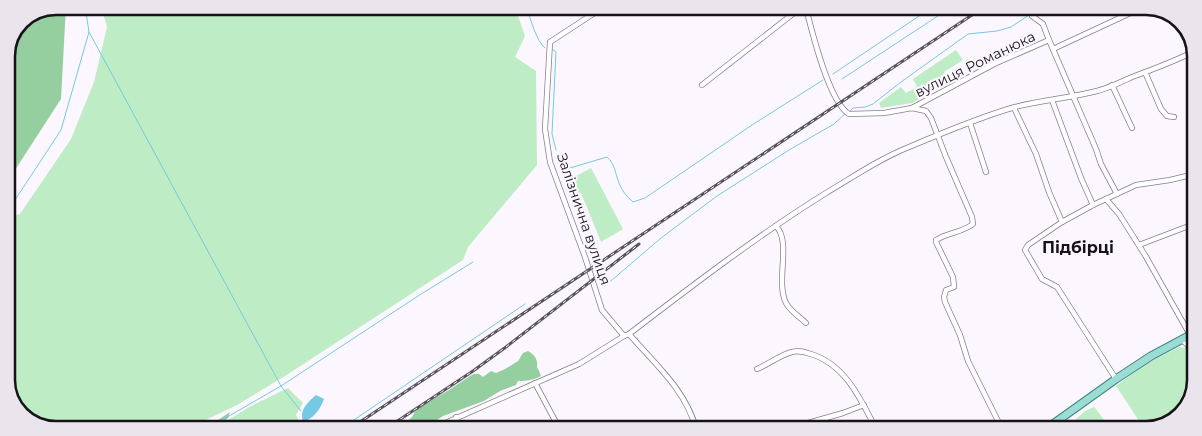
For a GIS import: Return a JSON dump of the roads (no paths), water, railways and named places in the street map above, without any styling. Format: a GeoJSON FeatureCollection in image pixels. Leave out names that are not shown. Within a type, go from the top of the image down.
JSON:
{"type":"FeatureCollection","features":[{"type":"Feature","properties":{"kind":"main road"},"geometry":{"type":"LineString","coordinates":[[1058,421],[1151,356],[1187,336]]}},
{"type":"Feature","properties":{"kind":"street","name":"Залізнична вулиця"},"geometry":{"type":"LineString","coordinates":[[591,15],[550,42],[545,129],[550,162],[585,257],[602,310],[676,387],[693,421]]}},
{"type":"Feature","properties":{"kind":"street"},"geometry":{"type":"LineString","coordinates":[[702,84],[791,15]]}},
{"type":"Feature","properties":{"kind":"street","name":"вулиця Романюка"},"geometry":{"type":"LineString","coordinates":[[806,15],[827,77],[838,102],[847,113],[884,113],[912,108],[994,64],[1049,40]]}},
{"type":"Feature","properties":{"kind":"street","name":"вулиця Романюка"},"geometry":{"type":"LineString","coordinates":[[1053,49],[1126,15]]}},
{"type":"Feature","properties":{"kind":"street","name":"вулиця Романюка"},"geometry":{"type":"LineString","coordinates":[[1032,16],[1043,24],[1096,148],[1101,164],[1117,194]]}},
{"type":"Feature","properties":{"kind":"street"},"geometry":{"type":"LineString","coordinates":[[449,421],[579,364],[626,335],[776,226],[862,170],[906,148],[1014,108],[1100,90],[1187,55]]}},
{"type":"Feature","properties":{"kind":"street"},"geometry":{"type":"LineString","coordinates":[[1145,72],[1162,111],[1167,116],[1174,117]]}},
{"type":"Feature","properties":{"kind":"street"},"geometry":{"type":"LineString","coordinates":[[1112,86],[1132,128]]}},
{"type":"Feature","properties":{"kind":"street"},"geometry":{"type":"LineString","coordinates":[[1052,100],[1093,205]]}},
{"type":"Feature","properties":{"kind":"street","name":"вулиця Романюка"},"geometry":{"type":"LineString","coordinates":[[912,108],[926,111],[931,118],[937,136]]}},
{"type":"Feature","properties":{"kind":"street"},"geometry":{"type":"LineString","coordinates":[[1014,108],[1036,154],[1062,222]]}},
{"type":"Feature","properties":{"kind":"street"},"geometry":{"type":"LineString","coordinates":[[970,123],[986,172]]}},
{"type":"Feature","properties":{"kind":"street"},"geometry":{"type":"LineString","coordinates":[[937,136],[972,217],[973,224],[936,240],[953,276],[954,287],[946,290],[945,302],[960,335],[968,360],[998,421]]}},
{"type":"Feature","properties":{"kind":"street"},"geometry":{"type":"LineString","coordinates":[[1116,379],[1057,287],[1042,279],[1025,250],[1028,245],[1062,222],[1136,185],[1187,176]]}},
{"type":"Feature","properties":{"kind":"street"},"geometry":{"type":"LineString","coordinates":[[1106,199],[1119,214],[1187,326]]}},
{"type":"Feature","properties":{"kind":"street"},"geometry":{"type":"LineString","coordinates":[[776,226],[780,230],[783,241],[782,291],[786,305],[806,323]]}},
{"type":"Feature","properties":{"kind":"street"},"geometry":{"type":"LineString","coordinates":[[1138,245],[1187,227]]}},
{"type":"Feature","properties":{"kind":"street"},"geometry":{"type":"LineString","coordinates":[[1182,339],[1187,342]]}},
{"type":"Feature","properties":{"kind":"street"},"geometry":{"type":"LineString","coordinates":[[757,369],[789,352],[800,352],[817,356],[832,365],[848,379],[872,421]]}},
{"type":"Feature","properties":{"kind":"street"},"geometry":{"type":"LineString","coordinates":[[535,382],[555,421]]}},
{"type":"Feature","properties":{"kind":"street"},"geometry":{"type":"LineString","coordinates":[[815,421],[864,405]]}},
{"type":"Feature","properties":{"kind":"water"},"geometry":{"type":"Polygon","coordinates":[[[316,395],[324,399],[321,406],[313,416],[303,421],[303,410],[307,403],[316,395]]]}},
{"type":"Feature","properties":{"kind":"waterway"},"geometry":{"type":"LineString","coordinates":[[15,200],[61,130],[89,32],[86,15]]}},
{"type":"Feature","properties":{"kind":"waterway"},"geometry":{"type":"LineString","coordinates":[[529,15],[536,35],[545,48]]}},
{"type":"Feature","properties":{"kind":"waterway"},"geometry":{"type":"LineString","coordinates":[[833,74],[921,15]]}},
{"type":"Feature","properties":{"kind":"waterway"},"geometry":{"type":"LineString","coordinates":[[842,79],[939,15]]}},
{"type":"Feature","properties":{"kind":"waterway"},"geometry":{"type":"LineString","coordinates":[[850,111],[853,108],[873,104],[968,34],[997,31],[1011,27],[1029,15]]}},
{"type":"Feature","properties":{"kind":"waterway"},"geometry":{"type":"LineString","coordinates":[[89,32],[281,386],[301,411]]}},
{"type":"Feature","properties":{"kind":"waterway"},"geometry":{"type":"LineString","coordinates":[[552,49],[556,52],[552,134],[556,150]]}},
{"type":"Feature","properties":{"kind":"waterway"},"geometry":{"type":"LineString","coordinates":[[557,157],[563,170],[607,157],[613,166],[622,189],[633,202],[645,198],[752,125],[823,80]]}},
{"type":"Feature","properties":{"kind":"waterway"},"geometry":{"type":"LineString","coordinates":[[605,286],[661,238],[717,196],[834,124],[846,113]]}},
{"type":"Feature","properties":{"kind":"waterway"},"geometry":{"type":"LineString","coordinates":[[220,421],[281,386],[473,262]]}},
{"type":"Feature","properties":{"kind":"waterway"},"geometry":{"type":"LineString","coordinates":[[352,421],[525,304]]}},
{"type":"Feature","properties":{"kind":"waterway"},"geometry":{"type":"LineString","coordinates":[[637,338],[639,343]]}},
{"type":"Feature","properties":{"kind":"waterway"},"geometry":{"type":"LineString","coordinates":[[663,368],[685,396],[696,421]]}},
{"type":"Feature","properties":{"kind":"railway"},"geometry":{"type":"LineString","coordinates":[[362,421],[972,15]]}},
{"type":"Feature","properties":{"kind":"railway"},"geometry":{"type":"LineString","coordinates":[[398,421],[506,347],[639,244]]}},
{"type":"Feature","properties":{"kind":"district","name":"Підбірці"},"geometry":{"type":"Point","coordinates":[1078,247]}}]}
